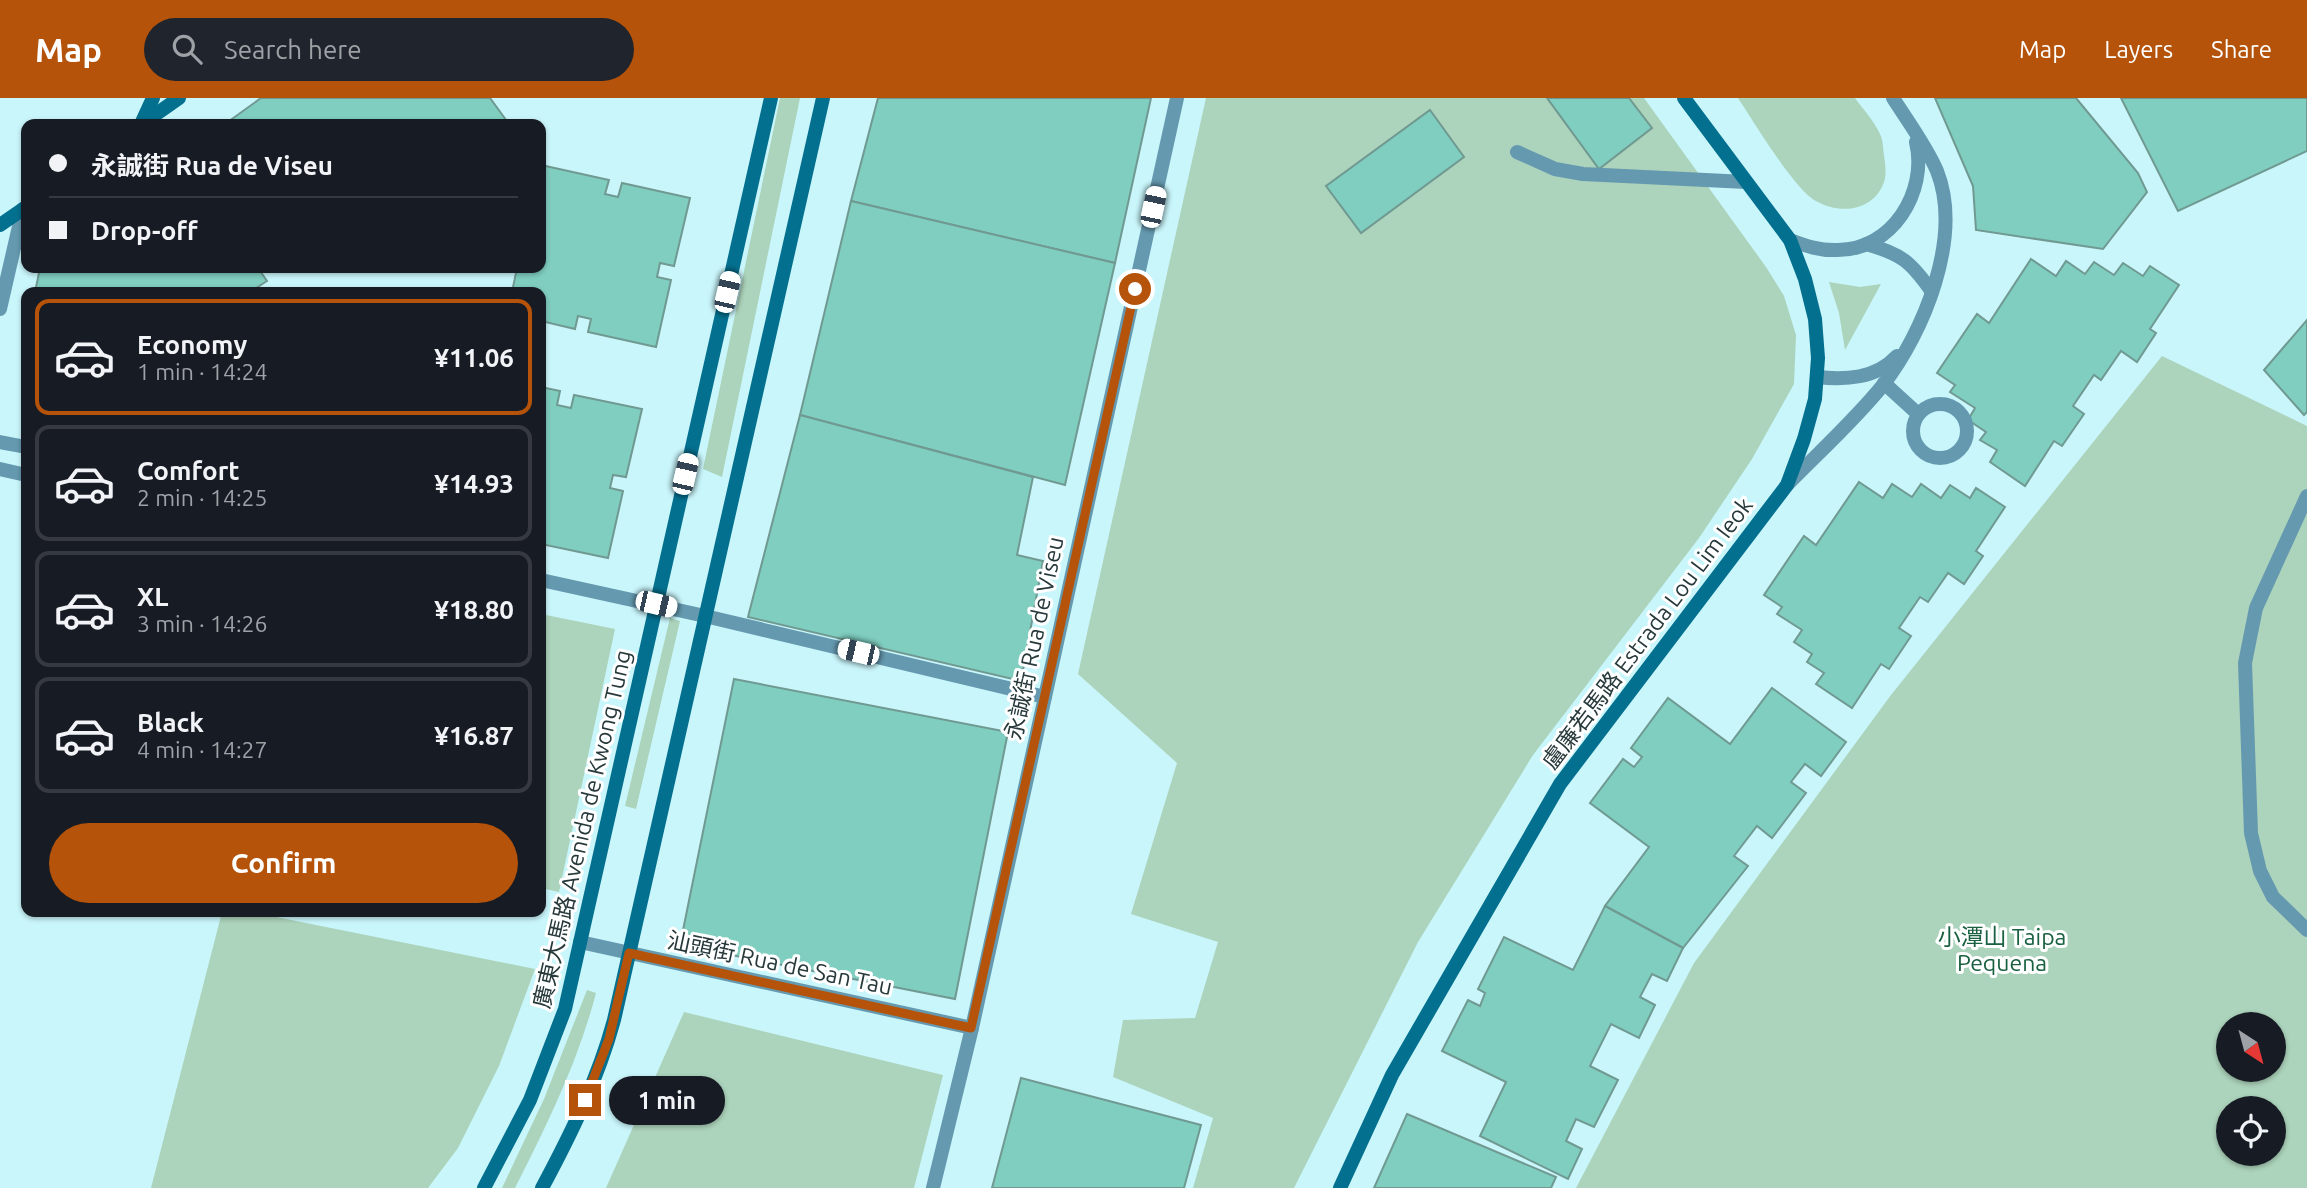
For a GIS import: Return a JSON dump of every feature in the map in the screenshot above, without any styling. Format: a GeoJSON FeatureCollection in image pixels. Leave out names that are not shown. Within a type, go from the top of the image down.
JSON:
{"type":"FeatureCollection","features":[{"type":"Feature","properties":{"kind":"main road"},"geometry":{"type":"LineString","coordinates":[[143,119],[153,98]]}},
{"type":"Feature","properties":{"kind":"main road"},"geometry":{"type":"LineString","coordinates":[[148,119],[179,98]]}},
{"type":"Feature","properties":{"kind":"main road","name":"廣東大馬路 Avenida de Kwong Tung"},"geometry":{"type":"LineString","coordinates":[[484,1188],[512,1138],[546,1062],[565,1009],[771,98]]}},
{"type":"Feature","properties":{"kind":"main road"},"geometry":{"type":"LineString","coordinates":[[542,1188],[577,1120],[609,1039],[823,98]]}},
{"type":"Feature","properties":{"kind":"main road","name":"盧廉若馬路 Estrada Lou Lim Ieok"},"geometry":{"type":"LineString","coordinates":[[1340,1188],[1392,1075],[1560,784],[1787,485],[1804,439],[1815,399],[1818,358],[1815,319],[1805,279],[1790,240],[1684,98]]}},
{"type":"Feature","properties":{"kind":"main road"},"geometry":{"type":"LineString","coordinates":[[0,225],[21,211]]}},
{"type":"Feature","properties":{"kind":"street","name":"永誠街 Rua de Viseu"},"geometry":{"type":"LineString","coordinates":[[933,1188],[971,1028],[1177,98]]}},
{"type":"Feature","properties":{"kind":"street"},"geometry":{"type":"LineString","coordinates":[[1787,485],[1884,383],[1910,343],[1941,263],[1947,217],[1937,171],[1893,98]]}},
{"type":"Feature","properties":{"kind":"street"},"geometry":{"type":"LineString","coordinates":[[1790,240],[1815,249],[1840,251],[1866,244],[1889,230],[1906,210],[1917,186],[1920,158],[1913,131]]}},
{"type":"Feature","properties":{"kind":"street"},"geometry":{"type":"LineString","coordinates":[[1517,152],[1555,169],[1583,174],[1746,182]]}},
{"type":"Feature","properties":{"kind":"street"},"geometry":{"type":"LineString","coordinates":[[0,309],[21,224]]}},
{"type":"Feature","properties":{"kind":"street"},"geometry":{"type":"LineString","coordinates":[[1866,244],[1893,252],[1916,269],[1932,292]]}},
{"type":"Feature","properties":{"kind":"street"},"geometry":{"type":"LineString","coordinates":[[1817,377],[1843,380],[1869,374],[1892,362],[1910,343]]}},
{"type":"Feature","properties":{"kind":"street"},"geometry":{"type":"LineString","coordinates":[[1884,383],[1918,414]]}},
{"type":"Feature","properties":{"kind":"street"},"geometry":{"type":"LineString","coordinates":[[0,442],[21,446]]}},
{"type":"Feature","properties":{"kind":"street"},"geometry":{"type":"LineString","coordinates":[[0,469],[21,474]]}},
{"type":"Feature","properties":{"kind":"street"},"geometry":{"type":"LineString","coordinates":[[2307,496],[2256,608],[2245,663],[2251,833],[2260,871],[2273,897],[2307,930]]}},
{"type":"Feature","properties":{"kind":"street"},"geometry":{"type":"LineString","coordinates":[[546,581],[705,615],[1045,697]]}},
{"type":"Feature","properties":{"kind":"street","name":"汕頭街 Rua de San Tau"},"geometry":{"type":"LineString","coordinates":[[579,942],[971,1028]]}},
{"type":"Feature","properties":{"kind":"green space"},"geometry":{"type":"Polygon","coordinates":[[[780,98],[800,98],[722,477],[703,469],[780,98]]]}},
{"type":"Feature","properties":{"kind":"green space"},"geometry":{"type":"Polygon","coordinates":[[[1206,98],[1644,98],[1766,267],[1784,296],[1796,335],[1794,384],[1752,459],[1699,538],[1533,755],[1418,942],[1294,1188],[1193,1188],[1213,1118],[1113,1077],[1123,1020],[1195,1018],[1218,942],[1131,914],[1177,763],[1078,674],[1206,98]]]}},
{"type":"Feature","properties":{"kind":"green space"},"geometry":{"type":"Polygon","coordinates":[[[1738,98],[1855,98],[1875,124],[1882,139],[1886,172],[1879,192],[1873,199],[1855,208],[1835,208],[1816,201],[1786,169],[1738,98]]]}},
{"type":"Feature","properties":{"kind":"green space"},"geometry":{"type":"Polygon","coordinates":[[[1829,282],[1860,287],[1881,284],[1845,350],[1839,313],[1829,282]]]}},
{"type":"Feature","properties":{"kind":"green space","name":"小潭山 Taipa Pequena"},"geometry":{"type":"Polygon","coordinates":[[[2162,356],[2307,426],[2307,1188],[1576,1188],[1694,963],[1891,695],[2162,356]]]}},
{"type":"Feature","properties":{"kind":"green space"},"geometry":{"type":"Polygon","coordinates":[[[546,615],[615,629],[559,892],[546,889],[546,615]]]}},
{"type":"Feature","properties":{"kind":"green space"},"geometry":{"type":"Polygon","coordinates":[[[670,618],[680,621],[636,809],[625,806],[670,618]]]}},
{"type":"Feature","properties":{"kind":"green space"},"geometry":{"type":"Polygon","coordinates":[[[221,917],[277,917],[535,969],[499,1066],[458,1148],[428,1188],[151,1188],[221,917]]]}},
{"type":"Feature","properties":{"kind":"green space"},"geometry":{"type":"Polygon","coordinates":[[[587,990],[596,993],[561,1093],[515,1188],[502,1188],[544,1099],[587,990]]]}},
{"type":"Feature","properties":{"kind":"green space"},"geometry":{"type":"Polygon","coordinates":[[[684,1012],[943,1075],[914,1188],[606,1188],[684,1012]]]}},
{"type":"Feature","properties":{"kind":"building"},"geometry":{"type":"Polygon","coordinates":[[[261,98],[490,98],[505,119],[232,119],[261,98]]]}},
{"type":"Feature","properties":{"kind":"building"},"geometry":{"type":"Polygon","coordinates":[[[878,98],[1151,98],[1115,263],[851,201],[878,98]]]}},
{"type":"Feature","properties":{"kind":"building"},"geometry":{"type":"Polygon","coordinates":[[[1547,98],[1629,98],[1652,128],[1599,169],[1547,98]]]}},
{"type":"Feature","properties":{"kind":"building"},"geometry":{"type":"Polygon","coordinates":[[[1935,98],[2076,98],[2138,173],[2147,192],[2103,249],[1976,230],[1973,186],[1935,98]]]}},
{"type":"Feature","properties":{"kind":"building"},"geometry":{"type":"Polygon","coordinates":[[[2121,98],[2307,98],[2307,151],[2178,211],[2121,98]]]}},
{"type":"Feature","properties":{"kind":"building"},"geometry":{"type":"Polygon","coordinates":[[[1430,110],[1464,157],[1361,233],[1326,186],[1430,110]]]}},
{"type":"Feature","properties":{"kind":"building"},"geometry":{"type":"Polygon","coordinates":[[[546,166],[609,180],[605,194],[618,197],[622,183],[690,198],[674,266],[660,263],[657,277],[671,280],[656,347],[588,332],[591,319],[578,316],[575,329],[546,322],[546,287],[513,287],[516,273],[546,273],[546,166]]]}},
{"type":"Feature","properties":{"kind":"building"},"geometry":{"type":"Polygon","coordinates":[[[851,201],[1115,263],[1065,485],[800,415],[851,201]]]}},
{"type":"Feature","properties":{"kind":"building"},"geometry":{"type":"Polygon","coordinates":[[[2031,259],[2056,276],[2066,261],[2085,274],[2094,262],[2114,275],[2123,263],[2143,276],[2150,266],[2179,285],[2150,329],[2156,333],[2137,362],[2121,351],[2101,380],[2094,375],[2073,406],[2084,414],[2062,446],[2054,441],[2025,486],[1990,462],[1997,450],[1980,440],[1986,432],[1968,420],[1975,408],[1950,392],[1955,385],[1937,373],[1977,314],[1989,323],[2031,259]]]}},
{"type":"Feature","properties":{"kind":"building"},"geometry":{"type":"Polygon","coordinates":[[[39,273],[261,273],[267,281],[258,287],[36,287],[39,273]]]}},
{"type":"Feature","properties":{"kind":"building"},"geometry":{"type":"Polygon","coordinates":[[[2307,320],[2307,412],[2304,415],[2264,370],[2307,320]]]}},
{"type":"Feature","properties":{"kind":"building"},"geometry":{"type":"Polygon","coordinates":[[[546,388],[560,391],[557,405],[571,408],[574,395],[642,409],[626,477],[613,475],[610,488],[623,491],[608,558],[546,545],[546,388]]]}},
{"type":"Feature","properties":{"kind":"building"},"geometry":{"type":"Polygon","coordinates":[[[800,415],[1033,477],[1017,555],[1043,561],[1021,681],[748,617],[800,415]]]}},
{"type":"Feature","properties":{"kind":"building"},"geometry":{"type":"Polygon","coordinates":[[[1859,482],[1883,498],[1892,484],[1912,497],[1921,484],[1941,498],[1950,485],[1970,498],[1976,488],[2005,507],[1976,551],[1983,556],[1964,584],[1948,573],[1928,602],[1920,597],[1899,628],[1911,636],[1889,669],[1881,664],[1852,708],[1816,684],[1824,673],[1807,662],[1812,654],[1794,642],[1802,630],[1777,614],[1782,607],[1764,595],[1804,536],[1816,545],[1859,482]]]}},
{"type":"Feature","properties":{"kind":"building"},"geometry":{"type":"Polygon","coordinates":[[[734,679],[1008,732],[955,999],[680,945],[734,679]]]}},
{"type":"Feature","properties":{"kind":"building"},"geometry":{"type":"Polygon","coordinates":[[[1772,688],[1846,742],[1821,776],[1805,764],[1791,782],[1806,793],[1772,838],[1757,826],[1734,856],[1748,866],[1683,948],[1605,906],[1649,847],[1590,803],[1623,759],[1634,767],[1642,757],[1631,748],[1668,698],[1730,744],[1772,688]]]}},
{"type":"Feature","properties":{"kind":"building"},"geometry":{"type":"Polygon","coordinates":[[[1605,906],[1683,948],[1667,981],[1652,974],[1640,997],[1655,1005],[1639,1038],[1611,1024],[1590,1066],[1618,1080],[1594,1127],[1576,1119],[1566,1141],[1582,1149],[1568,1179],[1480,1136],[1506,1082],[1442,1051],[1468,1000],[1480,1006],[1485,993],[1478,989],[1504,937],[1573,970],[1605,906]]]}},
{"type":"Feature","properties":{"kind":"building"},"geometry":{"type":"Polygon","coordinates":[[[1021,1078],[1201,1125],[1184,1188],[992,1188],[1021,1078]]]}},
{"type":"Feature","properties":{"kind":"building"},"geometry":{"type":"Polygon","coordinates":[[[1407,1114],[1556,1177],[1551,1188],[1374,1188],[1407,1114]]]}},
{"type":"Feature","properties":{"kind":"route"},"geometry":{"type":"LineString","coordinates":[[585,1100],[609,1039],[629,953],[971,1028],[1135,289]]}}]}
